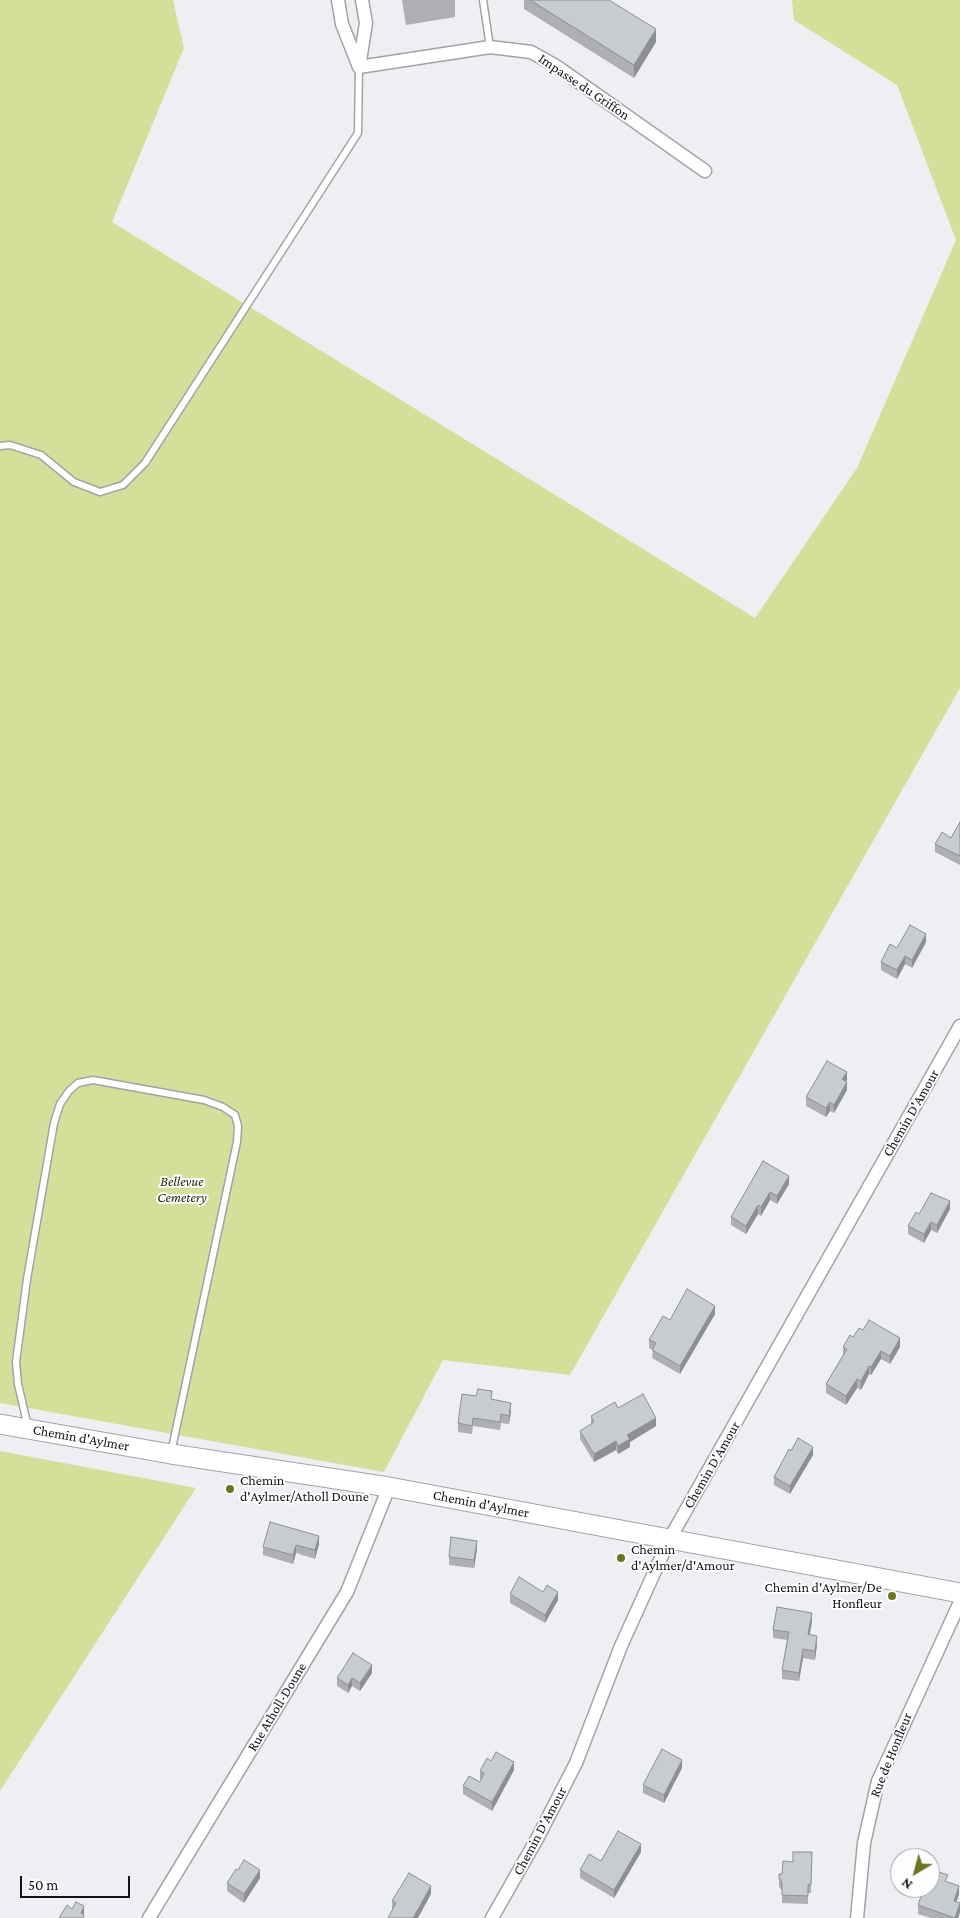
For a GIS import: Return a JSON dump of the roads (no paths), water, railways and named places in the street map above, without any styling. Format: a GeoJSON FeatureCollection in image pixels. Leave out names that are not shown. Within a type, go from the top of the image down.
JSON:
{"type":"FeatureCollection","features":[{"type":"Feature","properties":{"kind":"main road","name":"Chemin d'Aylmer"},"geometry":{"type":"LineString","coordinates":[[0,1424],[171,1454],[389,1487],[960,1592]]}},
{"type":"Feature","properties":{"kind":"street"},"geometry":{"type":"LineString","coordinates":[[338,0],[342,24],[359,67]]}},
{"type":"Feature","properties":{"kind":"street"},"geometry":{"type":"LineString","coordinates":[[359,67],[366,23],[362,0]]}},
{"type":"Feature","properties":{"kind":"street","name":"Impasse du Griffon"},"geometry":{"type":"LineString","coordinates":[[359,67],[490,47],[530,52],[556,66],[705,171]]}},
{"type":"Feature","properties":{"kind":"street","name":"Chemin D'Amour"},"geometry":{"type":"LineString","coordinates":[[492,1918],[538,1837],[572,1770],[621,1646],[670,1540],[960,1026]]}},
{"type":"Feature","properties":{"kind":"street","name":"Rue Atholl-Doune"},"geometry":{"type":"LineString","coordinates":[[149,1918],[347,1592],[389,1487]]}},
{"type":"Feature","properties":{"kind":"street","name":"Rue de Honfleur"},"geometry":{"type":"LineString","coordinates":[[857,1918],[864,1843],[878,1780],[960,1602]]}},
{"type":"Feature","properties":{"kind":"lane"},"geometry":{"type":"LineString","coordinates":[[483,0],[490,47]]}},
{"type":"Feature","properties":{"kind":"lane"},"geometry":{"type":"LineString","coordinates":[[0,446],[10,445],[41,455],[74,482],[100,492],[123,485],[145,463],[358,133],[359,67]]}},
{"type":"Feature","properties":{"kind":"lane"},"geometry":{"type":"LineString","coordinates":[[28,1428],[18,1384],[16,1362],[27,1279],[54,1123],[60,1104],[69,1091],[78,1083],[93,1080],[204,1100],[223,1107],[235,1115],[238,1126],[237,1142],[171,1454]]}},
{"type":"Feature","properties":{"kind":"place","name":"Chemin d'Aylmer/Atholl Doune"},"geometry":{"type":"Point","coordinates":[230,1489]}},
{"type":"Feature","properties":{"kind":"place","name":"Chemin d'Aylmer/d'Amour"},"geometry":{"type":"Point","coordinates":[621,1558]}},
{"type":"Feature","properties":{"kind":"place","name":"Chemin d'Aylmer/De Honfleur"},"geometry":{"type":"Point","coordinates":[892,1596]}},
{"type":"Feature","properties":{"kind":"park label","name":"Bellevue Cemetery"},"geometry":{"type":"Point","coordinates":[182,1190]}}]}
